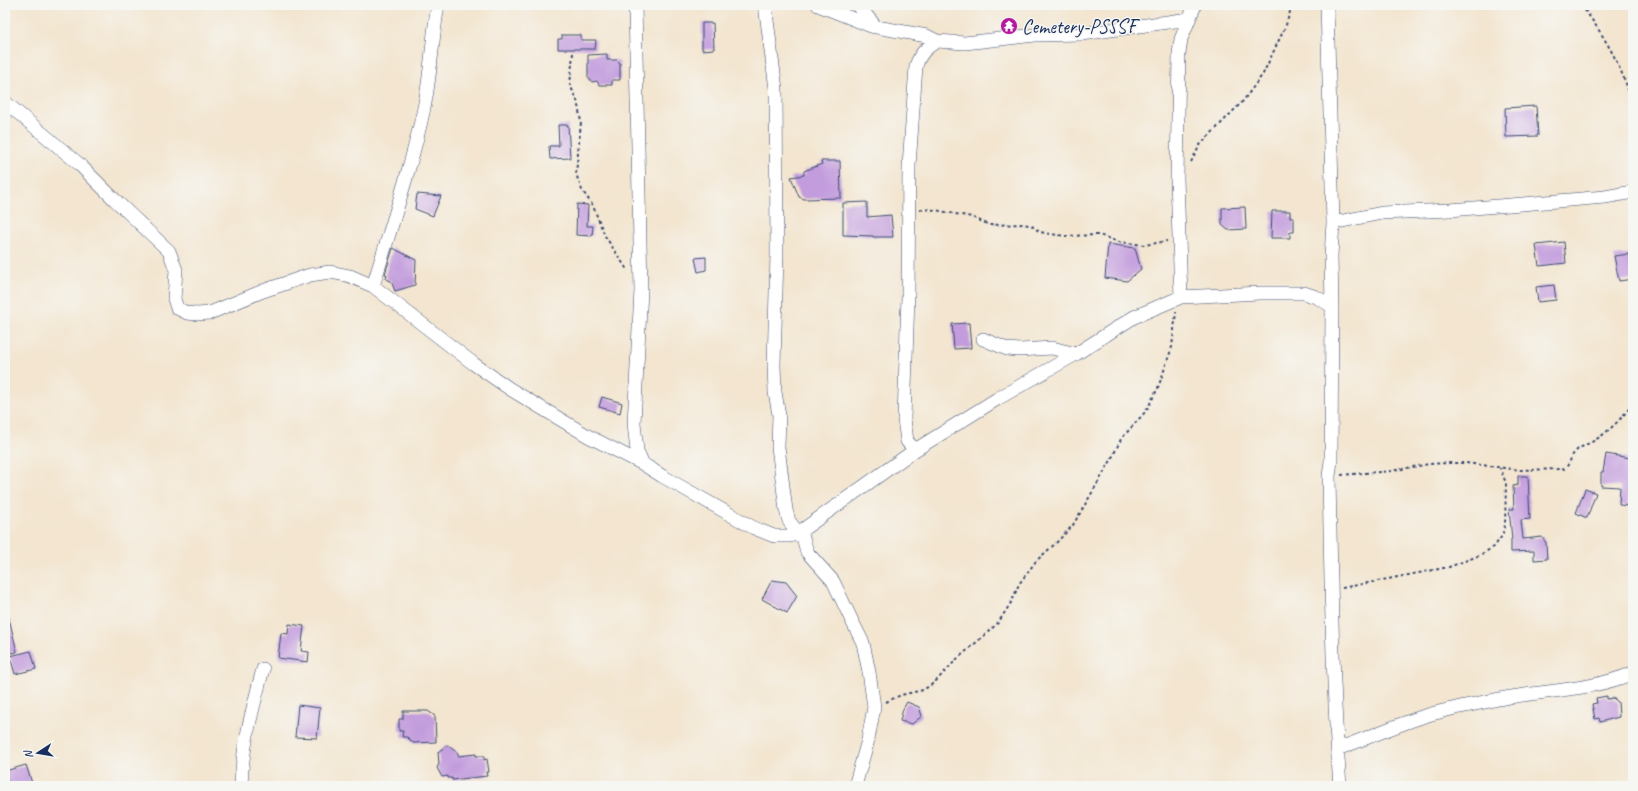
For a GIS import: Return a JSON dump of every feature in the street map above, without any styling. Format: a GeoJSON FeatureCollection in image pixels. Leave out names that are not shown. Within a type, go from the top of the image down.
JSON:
{"type":"FeatureCollection","features":[{"type":"Feature","properties":{"kind":"street"},"geometry":{"type":"LineString","coordinates":[[372,286],[409,170],[424,106],[438,5]]}},
{"type":"Feature","properties":{"kind":"street"},"geometry":{"type":"LineString","coordinates":[[635,5],[640,290],[634,423],[637,451],[643,464]]}},
{"type":"Feature","properties":{"kind":"street"},"geometry":{"type":"LineString","coordinates":[[765,5],[776,89],[777,254],[774,365],[775,392],[779,415],[778,447],[786,510],[789,521],[799,532],[807,552],[833,581],[863,643],[874,707],[868,740],[855,786]]}},
{"type":"Feature","properties":{"kind":"street"},"geometry":{"type":"LineString","coordinates":[[818,5],[876,27],[927,36],[937,40],[965,43],[1035,35],[1082,34],[1189,19]]}},
{"type":"Feature","properties":{"kind":"street"},"geometry":{"type":"LineString","coordinates":[[858,5],[876,27]]}},
{"type":"Feature","properties":{"kind":"street"},"geometry":{"type":"LineString","coordinates":[[1177,298],[1179,239],[1177,178],[1179,54],[1181,39],[1195,5]]}},
{"type":"Feature","properties":{"kind":"street"},"geometry":{"type":"LineString","coordinates":[[1328,5],[1332,223],[1330,476],[1331,590],[1337,749],[1340,786]]}},
{"type":"Feature","properties":{"kind":"street"},"geometry":{"type":"LineString","coordinates":[[915,450],[907,441],[904,419],[908,296],[909,166],[916,66],[920,54],[937,40]]}},
{"type":"Feature","properties":{"kind":"street"},"geometry":{"type":"LineString","coordinates":[[5,102],[79,164],[169,251],[176,270],[174,299],[177,308],[192,314],[210,313],[223,309],[263,291],[322,272],[338,272],[350,276],[372,286],[474,364],[510,389],[588,436],[643,464],[754,528],[774,536],[790,536],[799,532],[915,450],[997,399],[1076,354],[1134,317],[1177,298],[1260,293],[1304,293],[1316,296],[1332,306]]}},
{"type":"Feature","properties":{"kind":"street"},"geometry":{"type":"LineString","coordinates":[[1332,223],[1382,214],[1458,209],[1605,196],[1633,192]]}},
{"type":"Feature","properties":{"kind":"street"},"geometry":{"type":"LineString","coordinates":[[984,339],[1006,349],[1020,350],[1052,348],[1076,354]]}},
{"type":"Feature","properties":{"kind":"street"},"geometry":{"type":"LineString","coordinates":[[240,786],[252,711],[263,669]]}},
{"type":"Feature","properties":{"kind":"street"},"geometry":{"type":"LineString","coordinates":[[1337,749],[1427,715],[1453,708],[1510,697],[1586,688],[1622,678],[1633,673]]}},
{"type":"Feature","properties":{"kind":"path"},"geometry":{"type":"LineString","coordinates":[[1177,178],[1192,160],[1200,145],[1243,101],[1263,74],[1286,25],[1292,5]]}},
{"type":"Feature","properties":{"kind":"path"},"geometry":{"type":"LineString","coordinates":[[1581,5],[1605,38],[1621,71],[1633,106]]}},
{"type":"Feature","properties":{"kind":"path"},"geometry":{"type":"LineString","coordinates":[[573,53],[570,85],[577,100],[581,122],[576,174],[582,190],[593,206],[605,236],[629,272]]}},
{"type":"Feature","properties":{"kind":"path"},"geometry":{"type":"LineString","coordinates":[[909,208],[935,210],[972,217],[989,226],[1024,224],[1032,226],[1040,232],[1050,234],[1066,236],[1098,235],[1118,242],[1145,245],[1179,239]]}},
{"type":"Feature","properties":{"kind":"path"},"geometry":{"type":"LineString","coordinates":[[874,707],[901,695],[923,690],[934,683],[957,659],[998,623],[1012,601],[1019,584],[1036,561],[1073,525],[1106,469],[1121,439],[1146,411],[1158,388],[1172,347],[1177,298]]}},
{"type":"Feature","properties":{"kind":"path"},"geometry":{"type":"LineString","coordinates":[[1330,476],[1391,471],[1429,464],[1448,463],[1466,463],[1520,470],[1564,469],[1568,466],[1572,454],[1576,450],[1596,440],[1614,426],[1633,403]]}},
{"type":"Feature","properties":{"kind":"path"},"geometry":{"type":"LineString","coordinates":[[1331,590],[1449,567],[1478,556],[1494,547],[1502,536],[1505,526],[1506,483],[1500,468]]}},
{"type":"Feature","properties":{"kind":"building"},"geometry":{"type":"Polygon","coordinates":[[[702,23],[713,23],[714,49],[702,50],[702,23]]]}},
{"type":"Feature","properties":{"kind":"building"},"geometry":{"type":"Polygon","coordinates":[[[562,35],[581,35],[581,40],[596,40],[595,49],[558,49],[558,39],[562,39],[562,35]]]}},
{"type":"Feature","properties":{"kind":"building"},"geometry":{"type":"Polygon","coordinates":[[[607,54],[607,60],[617,60],[620,63],[620,80],[612,80],[612,85],[599,85],[597,81],[592,82],[588,77],[588,55],[607,54]]]}},
{"type":"Feature","properties":{"kind":"building"},"geometry":{"type":"Polygon","coordinates":[[[1536,106],[1538,136],[1506,137],[1505,108],[1536,106]]]}},
{"type":"Feature","properties":{"kind":"building"},"geometry":{"type":"Polygon","coordinates":[[[558,125],[568,125],[570,158],[550,159],[549,146],[559,146],[558,125]]]}},
{"type":"Feature","properties":{"kind":"building"},"geometry":{"type":"Polygon","coordinates":[[[821,161],[840,161],[841,198],[804,199],[799,197],[791,177],[804,175],[804,171],[822,164],[821,161]]]}},
{"type":"Feature","properties":{"kind":"building"},"geometry":{"type":"Polygon","coordinates":[[[417,194],[441,196],[433,216],[415,209],[417,194]]]}},
{"type":"Feature","properties":{"kind":"building"},"geometry":{"type":"Polygon","coordinates":[[[867,202],[867,217],[891,215],[893,237],[843,235],[843,203],[867,202]]]}},
{"type":"Feature","properties":{"kind":"building"},"geometry":{"type":"Polygon","coordinates":[[[577,204],[588,205],[587,226],[593,226],[592,236],[576,235],[577,204]]]}},
{"type":"Feature","properties":{"kind":"building"},"geometry":{"type":"Polygon","coordinates":[[[1245,207],[1246,229],[1228,230],[1222,225],[1222,208],[1245,207]]]}},
{"type":"Feature","properties":{"kind":"building"},"geometry":{"type":"Polygon","coordinates":[[[1272,211],[1290,211],[1290,217],[1294,217],[1294,232],[1290,232],[1290,238],[1271,238],[1272,211]]]}},
{"type":"Feature","properties":{"kind":"building"},"geometry":{"type":"Polygon","coordinates":[[[1564,242],[1566,263],[1539,266],[1536,245],[1564,242]]]}},
{"type":"Feature","properties":{"kind":"building"},"geometry":{"type":"Polygon","coordinates":[[[1108,244],[1135,248],[1141,269],[1127,281],[1105,278],[1108,244]]]}},
{"type":"Feature","properties":{"kind":"building"},"geometry":{"type":"Polygon","coordinates":[[[393,248],[416,260],[415,285],[395,291],[391,281],[386,279],[387,275],[385,274],[393,248]]]}},
{"type":"Feature","properties":{"kind":"building"},"geometry":{"type":"Polygon","coordinates":[[[1630,254],[1630,258],[1633,258],[1633,279],[1619,281],[1614,256],[1630,254]]]}},
{"type":"Feature","properties":{"kind":"building"},"geometry":{"type":"Polygon","coordinates":[[[706,257],[706,270],[698,272],[695,258],[706,257]]]}},
{"type":"Feature","properties":{"kind":"building"},"geometry":{"type":"Polygon","coordinates":[[[1554,285],[1556,300],[1538,302],[1536,287],[1554,285]]]}},
{"type":"Feature","properties":{"kind":"building"},"geometry":{"type":"Polygon","coordinates":[[[969,323],[971,348],[954,349],[952,324],[969,323]]]}},
{"type":"Feature","properties":{"kind":"building"},"geometry":{"type":"Polygon","coordinates":[[[602,397],[622,403],[620,413],[599,407],[602,397]]]}},
{"type":"Feature","properties":{"kind":"building"},"geometry":{"type":"Polygon","coordinates":[[[1606,454],[1630,458],[1629,506],[1619,505],[1620,487],[1601,486],[1601,472],[1603,472],[1606,454]]]}},
{"type":"Feature","properties":{"kind":"building"},"geometry":{"type":"Polygon","coordinates":[[[1518,476],[1528,476],[1530,519],[1521,520],[1523,539],[1542,537],[1546,543],[1547,559],[1534,560],[1534,551],[1511,552],[1512,539],[1509,509],[1514,509],[1513,486],[1518,485],[1518,476]]]}},
{"type":"Feature","properties":{"kind":"building"},"geometry":{"type":"Polygon","coordinates":[[[1585,489],[1596,493],[1587,518],[1576,513],[1585,489]]]}},
{"type":"Feature","properties":{"kind":"building"},"geometry":{"type":"Polygon","coordinates":[[[772,580],[786,582],[797,596],[787,613],[762,599],[772,580]]]}},
{"type":"Feature","properties":{"kind":"building"},"geometry":{"type":"Polygon","coordinates":[[[5,618],[9,618],[17,652],[5,654],[5,618]]]}},
{"type":"Feature","properties":{"kind":"building"},"geometry":{"type":"Polygon","coordinates":[[[289,624],[304,626],[301,651],[309,652],[308,662],[278,658],[281,633],[288,634],[289,624]]]}},
{"type":"Feature","properties":{"kind":"building"},"geometry":{"type":"Polygon","coordinates":[[[31,651],[36,669],[15,674],[10,656],[31,651]]]}},
{"type":"Feature","properties":{"kind":"building"},"geometry":{"type":"Polygon","coordinates":[[[1607,696],[1607,699],[1613,698],[1618,702],[1619,717],[1600,722],[1599,718],[1595,719],[1592,704],[1597,703],[1596,698],[1607,696]]]}},
{"type":"Feature","properties":{"kind":"building"},"geometry":{"type":"Polygon","coordinates":[[[907,702],[919,707],[922,716],[912,724],[900,721],[903,709],[907,702]]]}},
{"type":"Feature","properties":{"kind":"building"},"geometry":{"type":"Polygon","coordinates":[[[298,705],[320,708],[317,738],[295,737],[298,705]]]}},
{"type":"Feature","properties":{"kind":"building"},"geometry":{"type":"Polygon","coordinates":[[[403,711],[428,711],[435,716],[436,742],[413,743],[407,737],[402,737],[403,731],[399,731],[399,719],[403,719],[403,711]]]}},
{"type":"Feature","properties":{"kind":"building"},"geometry":{"type":"Polygon","coordinates":[[[447,745],[458,753],[458,756],[476,754],[476,756],[484,756],[484,760],[487,759],[489,772],[486,772],[487,776],[452,780],[452,778],[448,778],[448,776],[442,777],[437,768],[439,764],[438,752],[447,745]]]}},
{"type":"Feature","properties":{"kind":"building"},"geometry":{"type":"Polygon","coordinates":[[[26,765],[32,783],[22,786],[9,786],[5,771],[26,765]]]}},
{"type":"Feature","properties":{"kind":"place","name":"Cemetery-PSSSF"},"geometry":{"type":"Point","coordinates":[1009,26]}}]}
